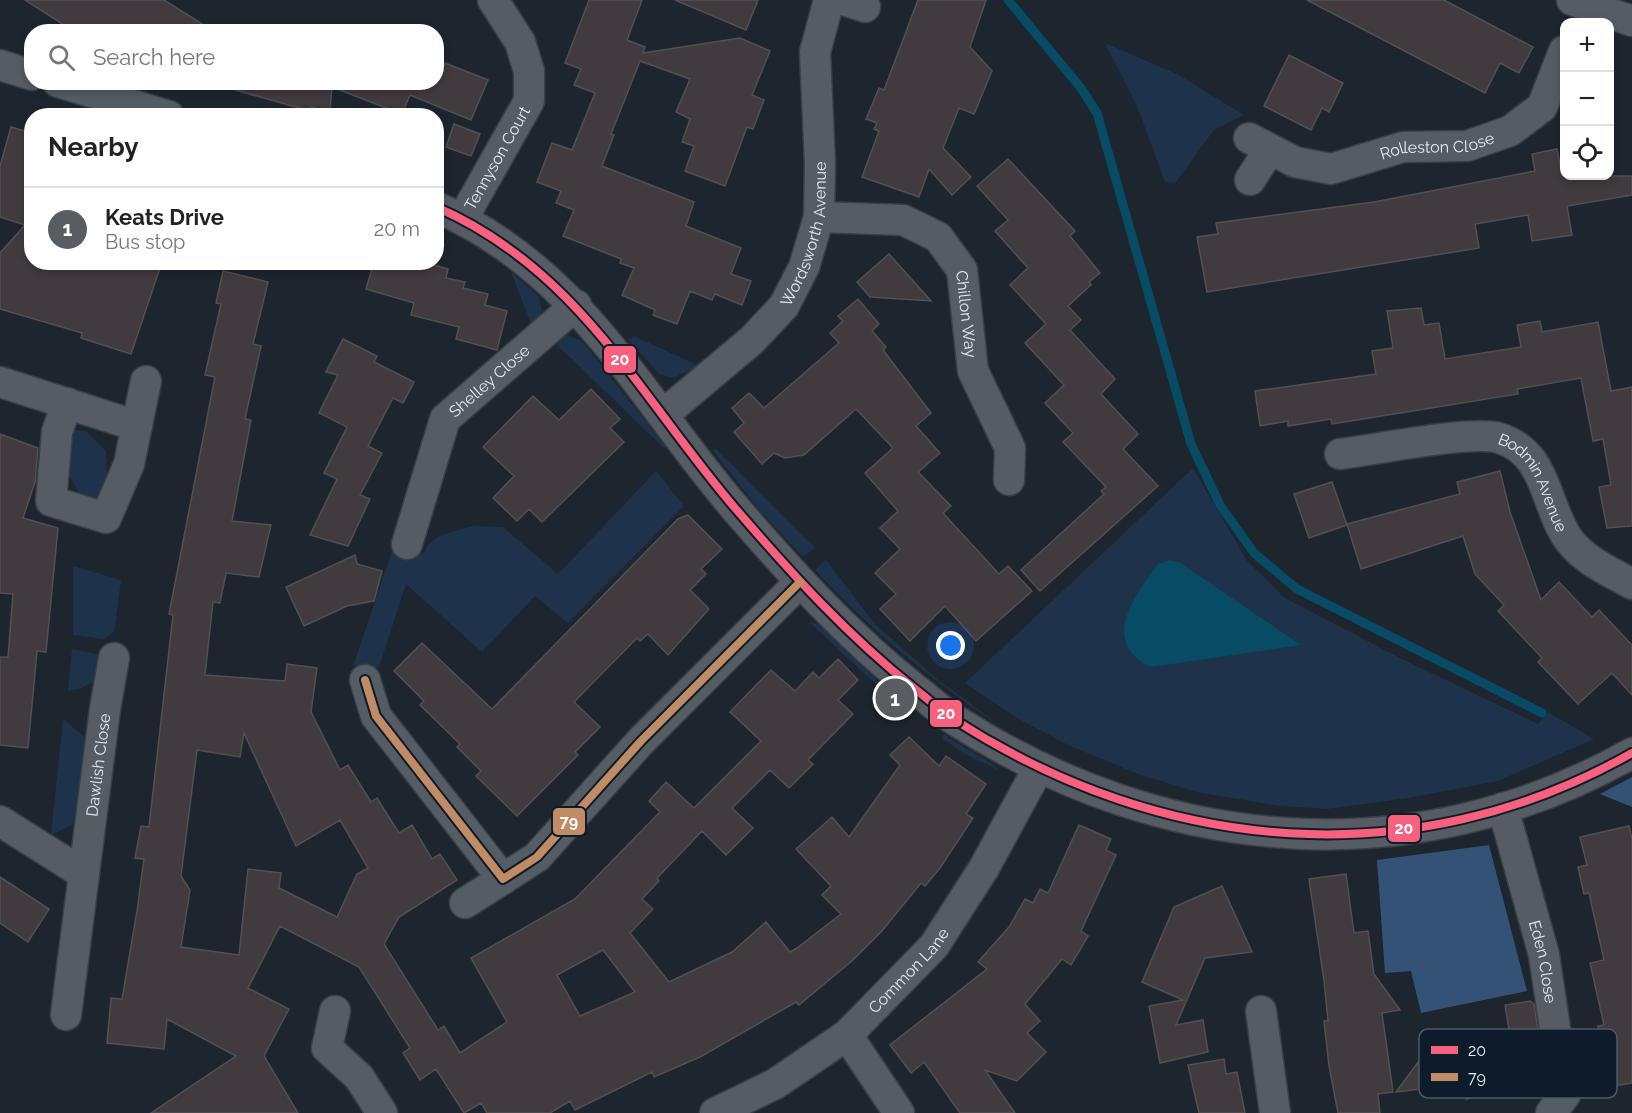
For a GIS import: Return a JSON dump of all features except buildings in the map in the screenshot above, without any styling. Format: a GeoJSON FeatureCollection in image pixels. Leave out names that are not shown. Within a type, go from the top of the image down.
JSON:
{"type":"FeatureCollection","features":[{"type":"Feature","properties":{"kind":"street","name":"Tennyson Court"},"geometry":{"type":"LineString","coordinates":[[450,212],[529,101],[529,71],[520,42],[493,0]]}},
{"type":"Feature","properties":{"kind":"street","name":"Wordsworth Avenue"},"geometry":{"type":"LineString","coordinates":[[664,414],[752,340],[784,306],[804,267],[819,217],[820,164],[815,52],[829,0]]}},
{"type":"Feature","properties":{"kind":"street"},"geometry":{"type":"LineString","coordinates":[[1577,9],[1632,21]]}},
{"type":"Feature","properties":{"kind":"street","name":"Rolleston Close"},"geometry":{"type":"LineString","coordinates":[[1250,180],[1259,143],[1295,162],[1331,169],[1403,147],[1467,146],[1510,131],[1542,107],[1560,61]]}},
{"type":"Feature","properties":{"kind":"street"},"geometry":{"type":"LineString","coordinates":[[0,65],[24,72]]}},
{"type":"Feature","properties":{"kind":"street"},"geometry":{"type":"LineString","coordinates":[[84,90],[143,108]]}},
{"type":"Feature","properties":{"kind":"street"},"geometry":{"type":"LineString","coordinates":[[450,212],[526,262],[576,304],[620,355],[732,504],[800,582],[874,657],[953,719],[1039,767],[1108,796],[1179,819],[1235,829],[1314,836],[1376,833],[1436,824],[1503,808],[1584,778],[1632,753]]}},
{"type":"Feature","properties":{"kind":"street","name":"Chillon Way"},"geometry":{"type":"LineString","coordinates":[[819,217],[903,220],[938,237],[944,245],[962,270],[973,371],[1010,448],[1009,480]]}},
{"type":"Feature","properties":{"kind":"street","name":"Shelley Close"},"geometry":{"type":"LineString","coordinates":[[407,544],[445,419],[576,304]]}},
{"type":"Feature","properties":{"kind":"street"},"geometry":{"type":"LineString","coordinates":[[67,403],[57,432],[51,501],[106,518],[129,464],[146,381]]}},
{"type":"Feature","properties":{"kind":"street"},"geometry":{"type":"LineString","coordinates":[[0,382],[137,426]]}},
{"type":"Feature","properties":{"kind":"street","name":"Bodmin Avenue"},"geometry":{"type":"LineString","coordinates":[[1340,454],[1474,437],[1498,438],[1520,448],[1536,464],[1568,538],[1586,559],[1632,584]]}},
{"type":"Feature","properties":{"kind":"street"},"geometry":{"type":"LineString","coordinates":[[465,903],[537,857],[641,741],[800,582]]}},
{"type":"Feature","properties":{"kind":"street","name":"Dawlish Close"},"geometry":{"type":"LineString","coordinates":[[66,1016],[114,658]]}},
{"type":"Feature","properties":{"kind":"street"},"geometry":{"type":"LineString","coordinates":[[365,680],[376,716],[503,879]]}},
{"type":"Feature","properties":{"kind":"street","name":"Common Lane"},"geometry":{"type":"LineString","coordinates":[[715,1113],[775,1084],[847,1035],[934,946],[984,868],[1039,767]]}},
{"type":"Feature","properties":{"kind":"street","name":"Eden Close"},"geometry":{"type":"LineString","coordinates":[[1503,808],[1544,955],[1555,1029]]}},
{"type":"Feature","properties":{"kind":"street"},"geometry":{"type":"LineString","coordinates":[[0,821],[84,873]]}},
{"type":"Feature","properties":{"kind":"street"},"geometry":{"type":"LineString","coordinates":[[335,1011],[327,1048],[359,1077],[382,1113]]}},
{"type":"Feature","properties":{"kind":"street"},"geometry":{"type":"LineString","coordinates":[[1261,1011],[1275,1113]]}},
{"type":"Feature","properties":{"kind":"street"},"geometry":{"type":"LineString","coordinates":[[847,1035],[899,1113]]}},
{"type":"Feature","properties":{"kind":"street","name":"Eden Close"},"geometry":{"type":"LineString","coordinates":[[1551,1113],[1563,1098]]}},
{"type":"Feature","properties":{"kind":"shaded area"},"geometry":{"type":"Polygon","coordinates":[[[1105,43],[1177,74],[1244,115],[1214,130],[1175,183],[1165,182],[1137,106],[1105,43]]]}},
{"type":"Feature","properties":{"kind":"shaded area"},"geometry":{"type":"Polygon","coordinates":[[[511,272],[539,297],[542,311],[533,328],[511,272]]]}},
{"type":"Feature","properties":{"kind":"shaded area"},"geometry":{"type":"Polygon","coordinates":[[[567,335],[582,341],[666,447],[664,448],[553,341],[567,335]]]}},
{"type":"Feature","properties":{"kind":"shaded area"},"geometry":{"type":"Polygon","coordinates":[[[634,336],[699,366],[673,378],[659,374],[629,340],[634,336]]]}},
{"type":"Feature","properties":{"kind":"shaded area"},"geometry":{"type":"Polygon","coordinates":[[[68,429],[86,431],[106,451],[107,475],[98,500],[79,493],[59,458],[68,429]]]}},
{"type":"Feature","properties":{"kind":"shaded area"},"geometry":{"type":"Polygon","coordinates":[[[715,448],[815,548],[803,557],[761,512],[713,451],[715,448]]]}},
{"type":"Feature","properties":{"kind":"shaded area"},"geometry":{"type":"Polygon","coordinates":[[[1193,468],[1247,561],[1285,598],[1400,658],[1538,724],[1548,712],[1594,739],[1498,781],[1408,798],[1327,809],[1281,806],[1197,792],[1141,775],[1070,746],[1019,719],[965,683],[1193,468]]]}},
{"type":"Feature","properties":{"kind":"shaded area"},"geometry":{"type":"Polygon","coordinates":[[[656,471],[684,506],[568,623],[535,596],[482,652],[406,584],[379,667],[353,666],[392,551],[407,557],[424,553],[428,544],[439,536],[472,526],[503,527],[558,574],[656,471]]]}},
{"type":"Feature","properties":{"kind":"shaded area"},"geometry":{"type":"Polygon","coordinates":[[[826,560],[874,623],[937,679],[1010,733],[958,697],[883,637],[815,570],[826,560]]]}},
{"type":"Feature","properties":{"kind":"shaded area"},"geometry":{"type":"Polygon","coordinates":[[[1170,560],[1180,563],[1301,645],[1151,667],[1136,657],[1127,645],[1124,632],[1126,619],[1139,591],[1158,564],[1170,560]]]}},
{"type":"Feature","properties":{"kind":"shaded area"},"geometry":{"type":"Polygon","coordinates":[[[73,566],[121,580],[114,632],[103,639],[73,635],[73,566]]]}},
{"type":"Feature","properties":{"kind":"shaded area"},"geometry":{"type":"Polygon","coordinates":[[[809,622],[820,625],[882,685],[880,688],[809,622]]]}},
{"type":"Feature","properties":{"kind":"shaded area"},"geometry":{"type":"Polygon","coordinates":[[[72,649],[101,655],[93,682],[79,689],[68,691],[72,649]]]}},
{"type":"Feature","properties":{"kind":"shaded area"},"geometry":{"type":"Polygon","coordinates":[[[63,719],[86,738],[83,779],[73,824],[51,835],[63,719]]]}},
{"type":"Feature","properties":{"kind":"shaded area"},"geometry":{"type":"Polygon","coordinates":[[[944,734],[1000,771],[965,754],[942,738],[944,734]]]}},
{"type":"Feature","properties":{"kind":"shaded area"},"geometry":{"type":"Polygon","coordinates":[[[1632,777],[1632,807],[1600,794],[1632,777]]]}},
{"type":"Feature","properties":{"kind":"shaded area"},"geometry":{"type":"Polygon","coordinates":[[[1489,845],[1527,991],[1421,1013],[1411,971],[1385,973],[1377,860],[1489,845]]]}},
{"type":"Feature","properties":{"kind":"waterway"},"geometry":{"type":"LineString","coordinates":[[1008,0],[1081,88],[1097,113],[1191,444],[1220,505],[1254,553],[1297,589],[1542,713]]}},
{"type":"Feature","properties":{"kind":"transit line","name":"20"},"geometry":{"type":"LineString","coordinates":[[444,211],[486,233],[530,265],[568,300],[604,339],[735,508],[799,580],[866,648],[955,720],[1035,765],[1118,799],[1203,822],[1289,833],[1376,832],[1463,819],[1549,793],[1632,753]]}},
{"type":"Feature","properties":{"kind":"transit line","name":"79"},"geometry":{"type":"LineString","coordinates":[[365,680],[376,716],[503,879],[537,857],[641,741],[800,582]]}},
{"type":"Feature","properties":{"kind":"place","name":"Keats Drive"},"geometry":{"type":"Point","coordinates":[895,698]}}]}
